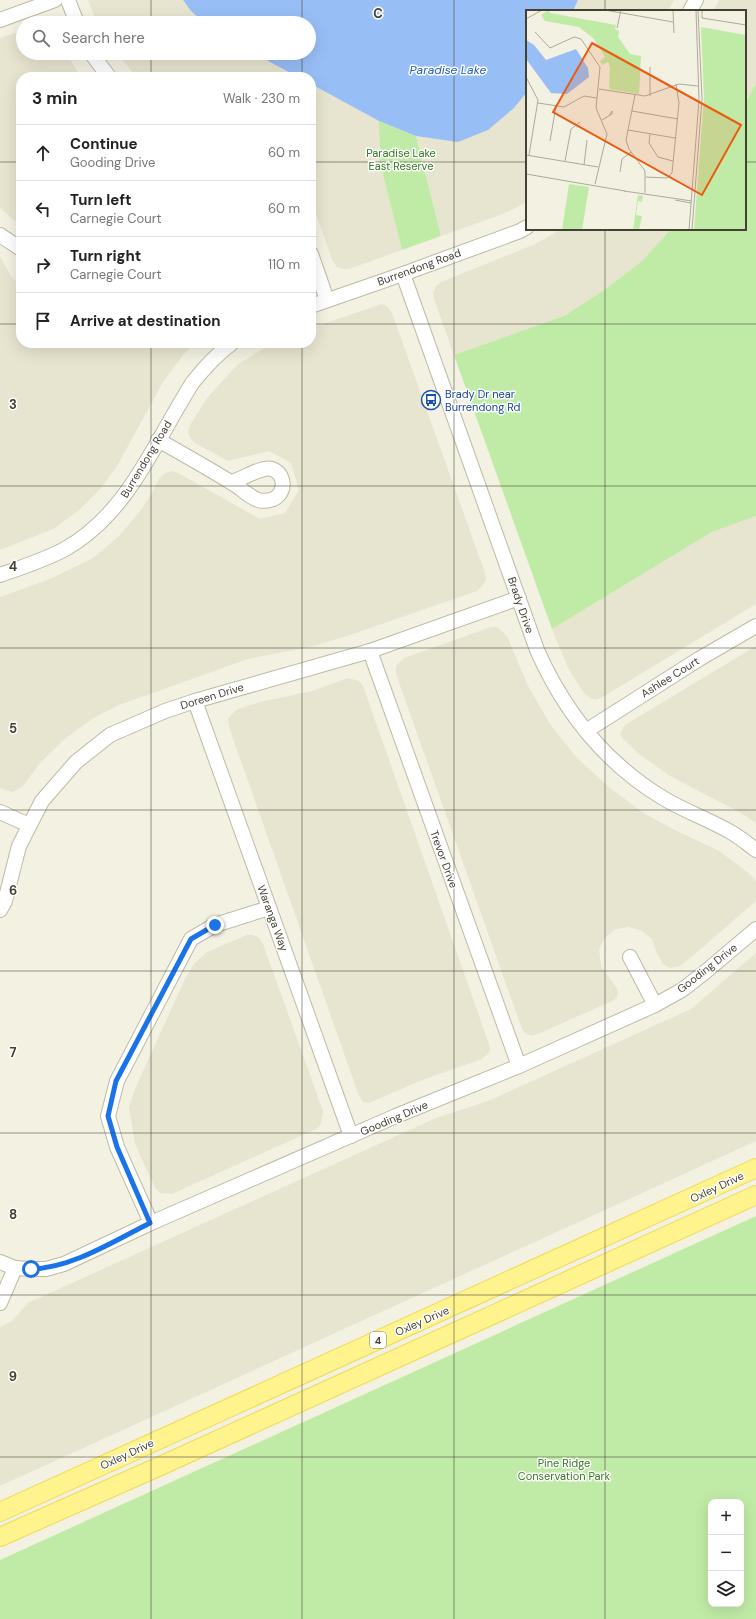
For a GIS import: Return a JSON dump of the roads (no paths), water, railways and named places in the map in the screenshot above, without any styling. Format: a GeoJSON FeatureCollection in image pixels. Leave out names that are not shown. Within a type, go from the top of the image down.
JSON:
{"type":"FeatureCollection","features":[{"type":"Feature","properties":{"kind":"main road","name":"Oxley Drive"},"geometry":{"type":"LineString","coordinates":[[0,1512],[756,1168]]}},
{"type":"Feature","properties":{"kind":"main road"},"geometry":{"type":"LineString","coordinates":[[728,1181],[756,1176]]}},
{"type":"Feature","properties":{"kind":"main road","name":"4"},"geometry":{"type":"LineString","coordinates":[[0,1537],[756,1195]]}},
{"type":"Feature","properties":{"kind":"street"},"geometry":{"type":"LineString","coordinates":[[0,20],[55,0]]}},
{"type":"Feature","properties":{"kind":"street"},"geometry":{"type":"LineString","coordinates":[[68,0],[74,16]]}},
{"type":"Feature","properties":{"kind":"street"},"geometry":{"type":"LineString","coordinates":[[691,10],[696,0]]}},
{"type":"Feature","properties":{"kind":"street"},"geometry":{"type":"LineString","coordinates":[[96,60],[105,72]]}},
{"type":"Feature","properties":{"kind":"street","name":"Burrendong Road"},"geometry":{"type":"LineString","coordinates":[[316,304],[403,274],[526,228]]}},
{"type":"Feature","properties":{"kind":"street"},"geometry":{"type":"LineString","coordinates":[[0,235],[16,246]]}},
{"type":"Feature","properties":{"kind":"street"},"geometry":{"type":"LineString","coordinates":[[316,268],[327,300]]}},
{"type":"Feature","properties":{"kind":"street","name":"Brady Drive"},"geometry":{"type":"LineString","coordinates":[[403,274],[537,650],[547,674],[565,704],[586,731],[620,766],[643,785],[664,798],[734,834],[756,850]]}},
{"type":"Feature","properties":{"kind":"street","name":"Burrendong Road"},"geometry":{"type":"LineString","coordinates":[[0,574],[37,562],[65,549],[95,528],[119,503],[130,488],[193,382],[205,367],[225,348]]}},
{"type":"Feature","properties":{"kind":"street"},"geometry":{"type":"LineString","coordinates":[[158,440],[232,482]]}},
{"type":"Feature","properties":{"kind":"street","name":"Doreen Drive"},"geometry":{"type":"LineString","coordinates":[[0,910],[4,901],[19,846],[42,801],[76,762],[110,735],[165,711],[370,651],[519,598]]}},
{"type":"Feature","properties":{"kind":"street","name":"Ashlee Court"},"geometry":{"type":"LineString","coordinates":[[586,731],[693,663],[756,626]]}},
{"type":"Feature","properties":{"kind":"street","name":"Trevor Drive"},"geometry":{"type":"LineString","coordinates":[[370,651],[519,1066]]}},
{"type":"Feature","properties":{"kind":"street","name":"Waranga Way"},"geometry":{"type":"LineString","coordinates":[[195,701],[351,1136]]}},
{"type":"Feature","properties":{"kind":"street"},"geometry":{"type":"LineString","coordinates":[[0,812],[29,825]]}},
{"type":"Feature","properties":{"kind":"street"},"geometry":{"type":"LineString","coordinates":[[150,1223],[117,1147],[108,1116],[116,1081],[191,939],[215,925],[269,908]]}},
{"type":"Feature","properties":{"kind":"street","name":"Gooding Drive"},"geometry":{"type":"LineString","coordinates":[[0,1262],[15,1268],[46,1269],[64,1264],[150,1223],[351,1136],[519,1066],[655,1005],[688,986],[756,929]]}},
{"type":"Feature","properties":{"kind":"street"},"geometry":{"type":"LineString","coordinates":[[630,957],[655,1005]]}},
{"type":"Feature","properties":{"kind":"street"},"geometry":{"type":"LineString","coordinates":[[0,1303],[15,1268]]}},
{"type":"Feature","properties":{"kind":"water","name":"Paradise Lake"},"geometry":{"type":"Polygon","coordinates":[[[183,0],[578,0],[573,10],[526,10],[526,93],[514,108],[488,130],[458,142],[416,136],[379,121],[316,87],[316,72],[289,72],[266,60],[316,60],[316,16],[196,16],[183,0]]]}},
{"type":"Feature","properties":{"kind":"place","name":"Brady Dr near Burrendong Rd"},"geometry":{"type":"Point","coordinates":[431,400]}},
{"type":"Feature","properties":{"kind":"park label","name":"Paradise Lake East Reserve"},"geometry":{"type":"Point","coordinates":[401,159]}},
{"type":"Feature","properties":{"kind":"park label","name":"Pine Ridge Conservation Park"},"geometry":{"type":"Point","coordinates":[564,1469]}}]}
